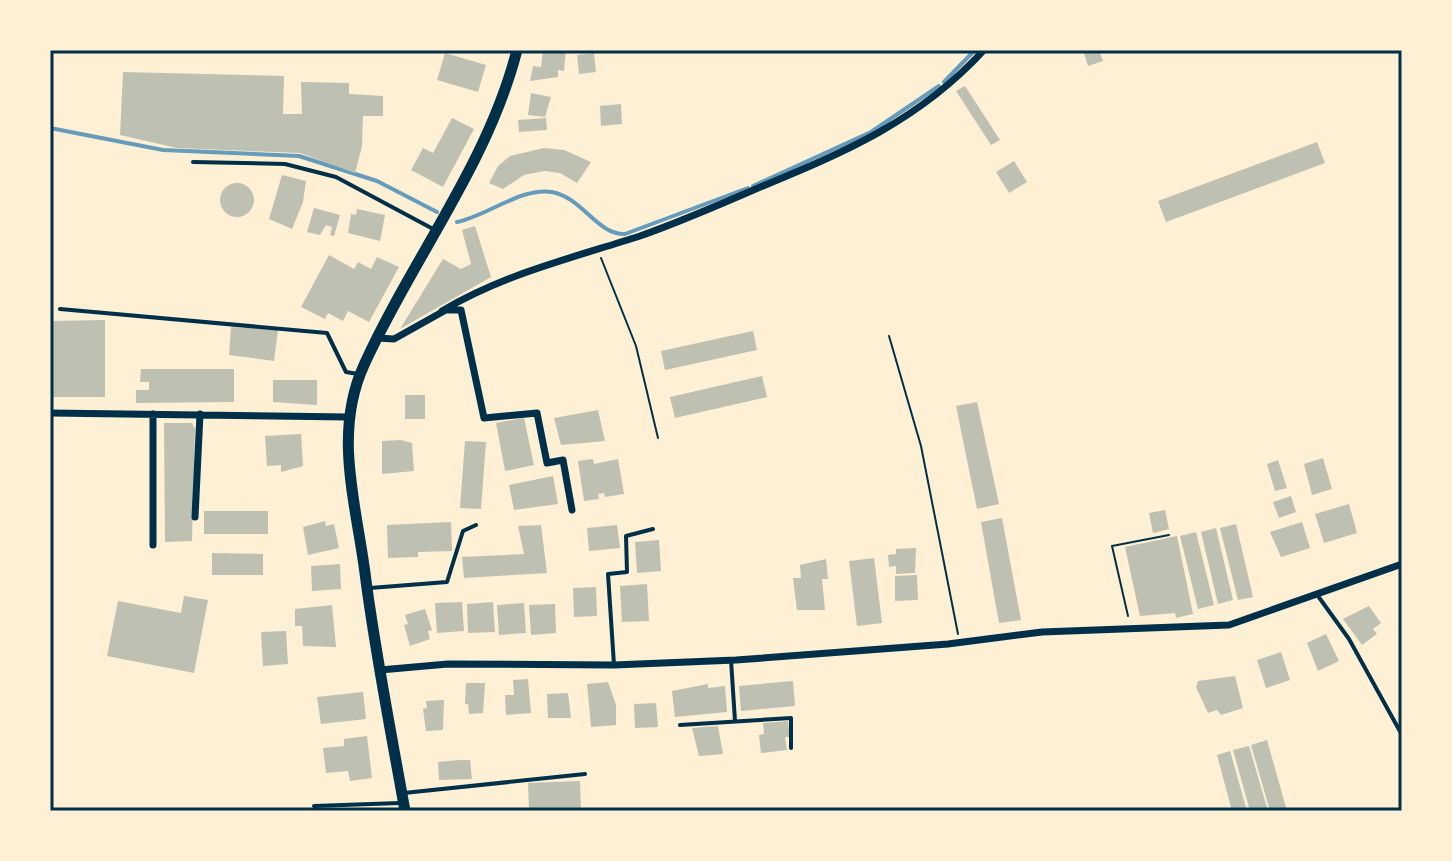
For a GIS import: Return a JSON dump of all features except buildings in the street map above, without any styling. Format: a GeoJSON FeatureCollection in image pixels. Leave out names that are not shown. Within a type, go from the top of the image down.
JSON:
{"type":"FeatureCollection","features":[{"type":"Feature","properties":{"kind":"main road"},"geometry":{"type":"LineString","coordinates":[[404,802],[366,588],[348,458],[348,417],[360,374],[492,121],[508,84],[517,50]]}},
{"type":"Feature","properties":{"kind":"street"},"geometry":{"type":"LineString","coordinates":[[378,338],[394,339],[490,284],[663,228],[878,136],[921,108],[958,78],[984,50]]}},
{"type":"Feature","properties":{"kind":"street"},"geometry":{"type":"LineString","coordinates":[[443,311],[461,310],[484,418],[537,413],[547,463],[563,460],[572,510]]}},
{"type":"Feature","properties":{"kind":"street"},"geometry":{"type":"LineString","coordinates":[[50,413],[348,417]]}},
{"type":"Feature","properties":{"kind":"street"},"geometry":{"type":"LineString","coordinates":[[153,414],[153,545]]}},
{"type":"Feature","properties":{"kind":"street"},"geometry":{"type":"LineString","coordinates":[[195,517],[200,414]]}},
{"type":"Feature","properties":{"kind":"street"},"geometry":{"type":"LineString","coordinates":[[380,670],[448,664],[614,665],[731,660],[959,643],[1042,632],[1229,625],[1402,564]]}},
{"type":"Feature","properties":{"kind":"lane"},"geometry":{"type":"LineString","coordinates":[[193,162],[285,164],[336,177],[437,231]]}},
{"type":"Feature","properties":{"kind":"lane"},"geometry":{"type":"LineString","coordinates":[[60,309],[327,333],[346,372],[360,374]]}},
{"type":"Feature","properties":{"kind":"lane"},"geometry":{"type":"LineString","coordinates":[[366,588],[447,582],[463,531],[476,525]]}},
{"type":"Feature","properties":{"kind":"lane"},"geometry":{"type":"LineString","coordinates":[[614,665],[608,574],[627,572],[626,536],[653,529]]}},
{"type":"Feature","properties":{"kind":"lane"},"geometry":{"type":"LineString","coordinates":[[1318,596],[1349,639],[1402,735]]}},
{"type":"Feature","properties":{"kind":"lane"},"geometry":{"type":"LineString","coordinates":[[731,660],[735,721]]}},
{"type":"Feature","properties":{"kind":"lane"},"geometry":{"type":"LineString","coordinates":[[680,725],[791,718],[791,748]]}},
{"type":"Feature","properties":{"kind":"lane"},"geometry":{"type":"LineString","coordinates":[[314,806],[404,802],[585,774]]}},
{"type":"Feature","properties":{"kind":"path"},"geometry":{"type":"LineString","coordinates":[[597,249],[636,346],[658,438]]}},
{"type":"Feature","properties":{"kind":"path"},"geometry":{"type":"LineString","coordinates":[[889,336],[938,520],[959,643]]}},
{"type":"Feature","properties":{"kind":"path"},"geometry":{"type":"LineString","coordinates":[[1131,629],[1112,546],[1169,535]]}},
{"type":"Feature","properties":{"kind":"waterway"},"geometry":{"type":"LineString","coordinates":[[944,82],[975,50]]}},
{"type":"Feature","properties":{"kind":"waterway"},"geometry":{"type":"LineString","coordinates":[[753,186],[871,132],[939,86]]}},
{"type":"Feature","properties":{"kind":"waterway"},"geometry":{"type":"LineString","coordinates":[[50,128],[163,150],[299,156],[377,181],[437,212]]}},
{"type":"Feature","properties":{"kind":"waterway"},"geometry":{"type":"LineString","coordinates":[[457,222],[528,194],[552,192],[573,201],[606,229],[625,234],[748,188]]}}]}
